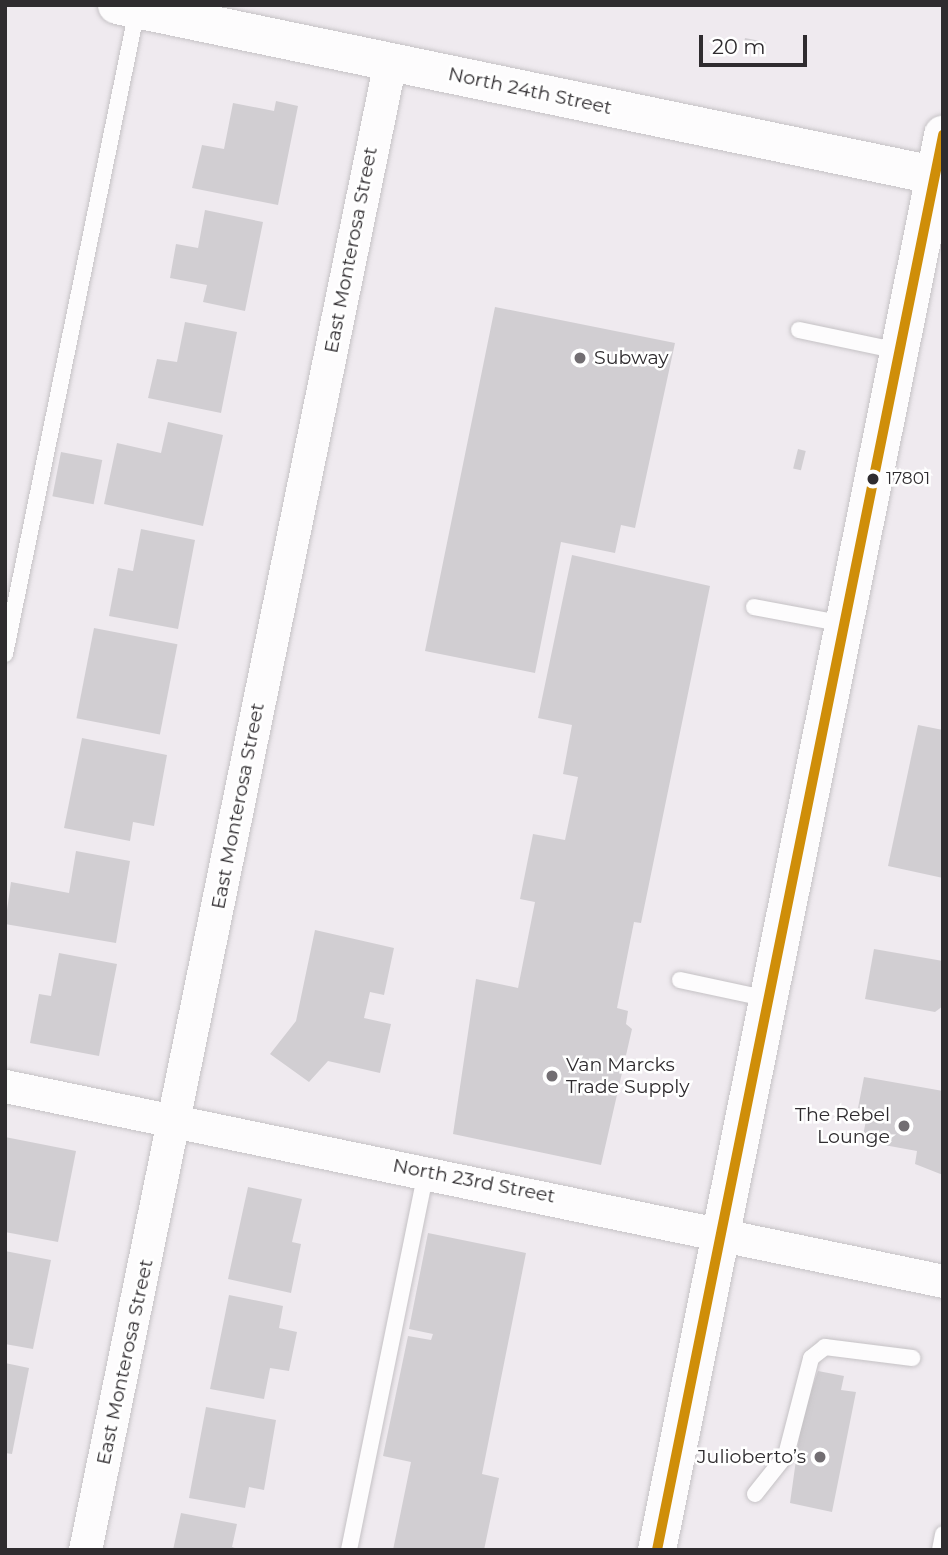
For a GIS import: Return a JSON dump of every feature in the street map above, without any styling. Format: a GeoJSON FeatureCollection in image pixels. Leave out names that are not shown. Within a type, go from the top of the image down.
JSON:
{"type":"FeatureCollection","features":[{"type":"Feature","properties":{"kind":"main road","name":"North 24th Street"},"geometry":{"type":"LineString","coordinates":[[127,7],[229,17],[390,62],[939,176]]}},
{"type":"Feature","properties":{"kind":"main road"},"geometry":{"type":"LineString","coordinates":[[657,1550],[939,176],[943,135]]}},
{"type":"Feature","properties":{"kind":"street","name":"East Monterosa Street"},"geometry":{"type":"LineString","coordinates":[[85,1550],[390,62]]}},
{"type":"Feature","properties":{"kind":"street","name":"North 23rd Street"},"geometry":{"type":"LineString","coordinates":[[5,1086],[721,1232],[943,1281]]}},
{"type":"Feature","properties":{"kind":"lane"},"geometry":{"type":"LineString","coordinates":[[5,654],[127,7]]}},
{"type":"Feature","properties":{"kind":"lane"},"geometry":{"type":"LineString","coordinates":[[799,330],[901,351]]}},
{"type":"Feature","properties":{"kind":"lane"},"geometry":{"type":"LineString","coordinates":[[754,607],[845,624]]}},
{"type":"Feature","properties":{"kind":"lane"},"geometry":{"type":"LineString","coordinates":[[680,980],[769,999]]}},
{"type":"Feature","properties":{"kind":"lane"},"geometry":{"type":"LineString","coordinates":[[349,1550],[426,1171]]}},
{"type":"Feature","properties":{"kind":"lane"},"geometry":{"type":"LineString","coordinates":[[755,1494],[786,1455],[811,1358],[825,1347],[912,1358]]}},
{"type":"Feature","properties":{"kind":"lane"},"geometry":{"type":"LineString","coordinates":[[940,1550],[943,1534]]}},
{"type":"Feature","properties":{"kind":"building"},"geometry":{"type":"Polygon","coordinates":[[[745,38],[766,42],[764,50],[743,46],[745,38]]]}},
{"type":"Feature","properties":{"kind":"building"},"geometry":{"type":"Polygon","coordinates":[[[276,101],[298,106],[278,205],[192,188],[202,145],[224,149],[233,103],[274,111],[276,101]]]}},
{"type":"Feature","properties":{"kind":"building"},"geometry":{"type":"Polygon","coordinates":[[[205,210],[263,222],[245,311],[203,302],[207,285],[170,278],[176,244],[198,248],[205,210]]]}},
{"type":"Feature","properties":{"kind":"building"},"geometry":{"type":"Polygon","coordinates":[[[495,307],[675,343],[635,528],[621,525],[615,553],[561,542],[535,673],[425,651],[495,307]]]}},
{"type":"Feature","properties":{"kind":"building"},"geometry":{"type":"Polygon","coordinates":[[[185,322],[237,332],[221,413],[148,398],[157,359],[177,362],[185,322]]]}},
{"type":"Feature","properties":{"kind":"building"},"geometry":{"type":"Polygon","coordinates":[[[168,422],[223,435],[203,526],[104,504],[117,443],[161,453],[168,422]]]}},
{"type":"Feature","properties":{"kind":"building"},"geometry":{"type":"Polygon","coordinates":[[[798,449],[806,451],[801,470],[793,468],[798,449]]]}},
{"type":"Feature","properties":{"kind":"building"},"geometry":{"type":"Polygon","coordinates":[[[61,452],[102,460],[94,504],[52,496],[61,452]]]}},
{"type":"Feature","properties":{"kind":"building"},"geometry":{"type":"Polygon","coordinates":[[[141,529],[195,540],[178,629],[109,616],[118,568],[133,571],[141,529]]]}},
{"type":"Feature","properties":{"kind":"building"},"geometry":{"type":"Polygon","coordinates":[[[572,555],[710,586],[641,923],[634,922],[617,1008],[628,1011],[626,1024],[632,1029],[601,1165],[453,1134],[476,979],[518,988],[535,902],[520,899],[533,834],[565,840],[578,777],[563,774],[572,725],[538,718],[572,555]]]}},
{"type":"Feature","properties":{"kind":"building"},"geometry":{"type":"Polygon","coordinates":[[[94,628],[177,644],[160,735],[76,718],[94,628]]]}},
{"type":"Feature","properties":{"kind":"building"},"geometry":{"type":"Polygon","coordinates":[[[918,725],[943,730],[943,878],[888,866],[918,725]]]}},
{"type":"Feature","properties":{"kind":"building"},"geometry":{"type":"Polygon","coordinates":[[[82,738],[167,755],[154,826],[133,822],[130,841],[64,828],[82,738]]]}},
{"type":"Feature","properties":{"kind":"building"},"geometry":{"type":"Polygon","coordinates":[[[76,851],[130,861],[116,943],[5,924],[11,882],[69,893],[76,851]]]}},
{"type":"Feature","properties":{"kind":"building"},"geometry":{"type":"Polygon","coordinates":[[[315,930],[394,948],[384,995],[370,992],[364,1018],[391,1024],[380,1073],[328,1061],[309,1082],[270,1054],[296,1021],[315,930]]]}},
{"type":"Feature","properties":{"kind":"building"},"geometry":{"type":"Polygon","coordinates":[[[874,949],[943,961],[943,1006],[935,1012],[865,999],[874,949]]]}},
{"type":"Feature","properties":{"kind":"building"},"geometry":{"type":"Polygon","coordinates":[[[59,953],[117,964],[99,1056],[30,1043],[39,994],[51,996],[59,953]]]}},
{"type":"Feature","properties":{"kind":"building","name":"The Rebel Lounge"},"geometry":{"type":"Polygon","coordinates":[[[864,1077],[943,1091],[943,1175],[915,1164],[917,1151],[862,1141],[868,1110],[858,1108],[864,1077]]]}},
{"type":"Feature","properties":{"kind":"building"},"geometry":{"type":"Polygon","coordinates":[[[5,1137],[76,1151],[58,1242],[5,1232],[5,1137]]]}},
{"type":"Feature","properties":{"kind":"building"},"geometry":{"type":"Polygon","coordinates":[[[248,1187],[302,1199],[292,1242],[301,1244],[291,1293],[228,1279],[248,1187]]]}},
{"type":"Feature","properties":{"kind":"building"},"geometry":{"type":"Polygon","coordinates":[[[428,1233],[526,1253],[482,1474],[499,1478],[484,1550],[393,1550],[411,1462],[383,1456],[408,1336],[431,1340],[433,1334],[409,1329],[428,1233]]]}},
{"type":"Feature","properties":{"kind":"building"},"geometry":{"type":"Polygon","coordinates":[[[5,1251],[51,1260],[33,1349],[5,1344],[5,1251]]]}},
{"type":"Feature","properties":{"kind":"building"},"geometry":{"type":"Polygon","coordinates":[[[229,1295],[283,1306],[279,1328],[297,1332],[289,1371],[270,1368],[264,1399],[210,1389],[229,1295]]]}},
{"type":"Feature","properties":{"kind":"building"},"geometry":{"type":"Polygon","coordinates":[[[5,1363],[29,1368],[12,1454],[5,1453],[5,1363]]]}},
{"type":"Feature","properties":{"kind":"building","name":"Julioberto’s"},"geometry":{"type":"Polygon","coordinates":[[[818,1371],[844,1376],[841,1390],[856,1392],[832,1512],[790,1503],[802,1417],[818,1371]]]}},
{"type":"Feature","properties":{"kind":"building"},"geometry":{"type":"Polygon","coordinates":[[[206,1407],[276,1420],[264,1490],[249,1487],[245,1508],[189,1498],[206,1407]]]}},
{"type":"Feature","properties":{"kind":"building"},"geometry":{"type":"Polygon","coordinates":[[[181,1513],[237,1524],[232,1547],[240,1550],[173,1550],[181,1513]]]}},
{"type":"Feature","properties":{"kind":"transit line"},"geometry":{"type":"LineString","coordinates":[[657,1550],[943,135]]}},
{"type":"Feature","properties":{"kind":"place","name":"Subway"},"geometry":{"type":"Point","coordinates":[580,358]}},
{"type":"Feature","properties":{"kind":"place","name":"17801"},"geometry":{"type":"Point","coordinates":[873,479]}},
{"type":"Feature","properties":{"kind":"place","name":"Van Marcks Trade Supply"},"geometry":{"type":"Point","coordinates":[552,1076]}},
{"type":"Feature","properties":{"kind":"place","name":"The Rebel Lounge"},"geometry":{"type":"Point","coordinates":[904,1126]}},
{"type":"Feature","properties":{"kind":"place","name":"Julioberto’s"},"geometry":{"type":"Point","coordinates":[820,1457]}}]}
